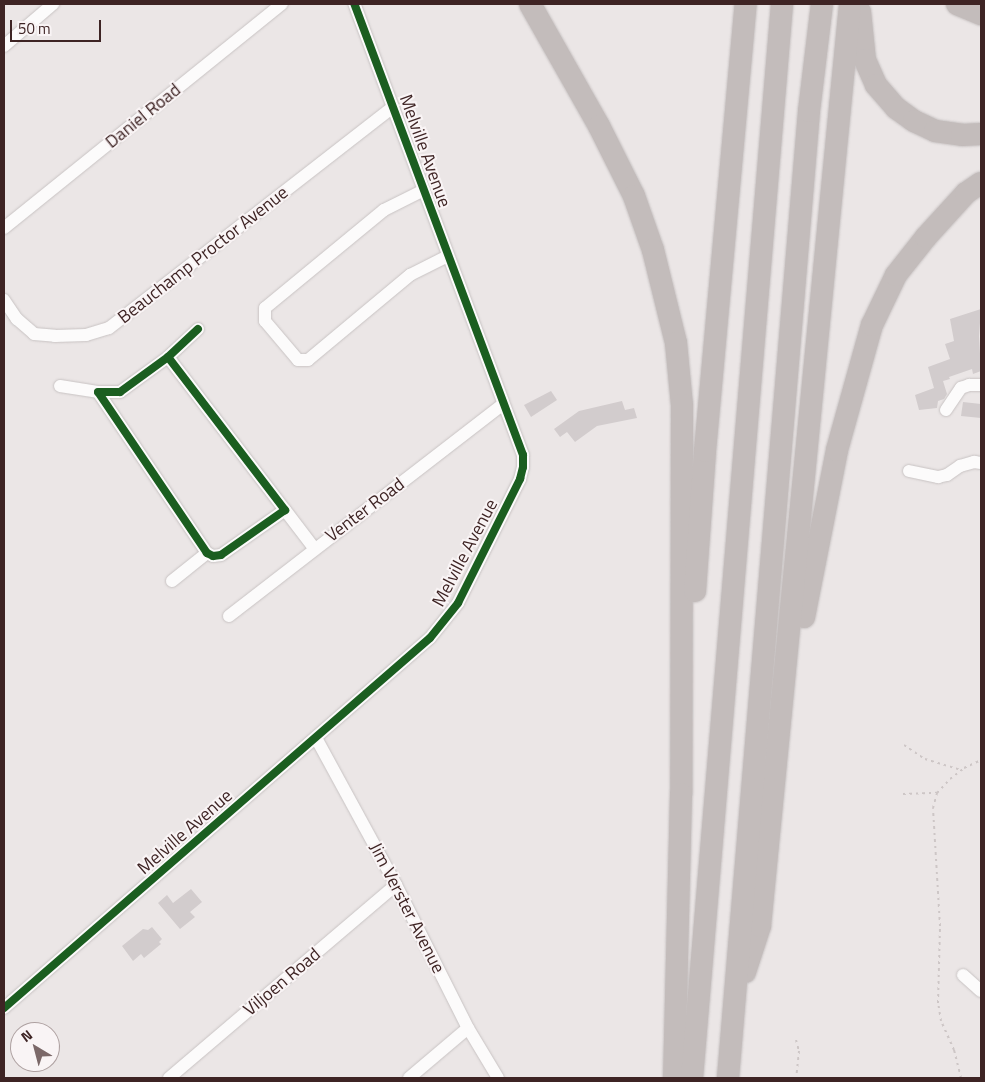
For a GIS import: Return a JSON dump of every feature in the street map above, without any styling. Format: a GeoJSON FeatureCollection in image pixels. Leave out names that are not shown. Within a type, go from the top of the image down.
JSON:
{"type":"FeatureCollection","features":[{"type":"Feature","properties":{"kind":"highway"},"geometry":{"type":"LineString","coordinates":[[530,4],[600,126],[634,196],[653,250],[676,343],[682,405],[681,794],[674,1078]]}},
{"type":"Feature","properties":{"kind":"highway"},"geometry":{"type":"LineString","coordinates":[[681,794],[705,451],[746,4]]}},
{"type":"Feature","properties":{"kind":"highway"},"geometry":{"type":"LineString","coordinates":[[692,1078],[782,4]]}},
{"type":"Feature","properties":{"kind":"highway"},"geometry":{"type":"LineString","coordinates":[[728,1078],[809,111],[822,4]]}},
{"type":"Feature","properties":{"kind":"highway"},"geometry":{"type":"LineString","coordinates":[[733,1009],[760,926],[850,4]]}},
{"type":"Feature","properties":{"kind":"highway"},"geometry":{"type":"LineString","coordinates":[[860,4],[860,22],[865,60],[876,85],[896,108],[914,121],[935,131],[962,135],[981,134]]}},
{"type":"Feature","properties":{"kind":"highway"},"geometry":{"type":"LineString","coordinates":[[957,4],[981,14]]}},
{"type":"Feature","properties":{"kind":"highway"},"geometry":{"type":"LineString","coordinates":[[779,741],[837,450],[872,325],[896,275],[920,244],[966,193],[981,183]]}},
{"type":"Feature","properties":{"kind":"street"},"geometry":{"type":"LineString","coordinates":[[4,46],[54,4]]}},
{"type":"Feature","properties":{"kind":"street","name":"Daniel Road"},"geometry":{"type":"LineString","coordinates":[[4,228],[282,4]]}},
{"type":"Feature","properties":{"kind":"street","name":"Melville Avenue"},"geometry":{"type":"LineString","coordinates":[[4,1008],[430,638],[458,603],[520,479],[524,467],[523,455],[502,405],[354,4]]}},
{"type":"Feature","properties":{"kind":"street","name":"Beauchamp Proctor Avenue"},"geometry":{"type":"LineString","coordinates":[[4,300],[17,319],[34,334],[55,336],[86,335],[109,328],[393,107]]}},
{"type":"Feature","properties":{"kind":"street"},"geometry":{"type":"LineString","coordinates":[[424,190],[390,205],[354,234],[265,308],[265,321],[298,360],[308,360],[410,275],[448,256]]}},
{"type":"Feature","properties":{"kind":"street"},"geometry":{"type":"LineString","coordinates":[[60,386],[98,392],[120,392],[168,357],[198,329]]}},
{"type":"Feature","properties":{"kind":"street"},"geometry":{"type":"LineString","coordinates":[[168,357],[314,548]]}},
{"type":"Feature","properties":{"kind":"street"},"geometry":{"type":"LineString","coordinates":[[946,410],[961,388],[969,385],[981,385]]}},
{"type":"Feature","properties":{"kind":"street"},"geometry":{"type":"LineString","coordinates":[[98,392],[207,554],[214,556],[230,550],[285,510]]}},
{"type":"Feature","properties":{"kind":"street","name":"Venter Road"},"geometry":{"type":"LineString","coordinates":[[229,616],[314,548],[502,405]]}},
{"type":"Feature","properties":{"kind":"street"},"geometry":{"type":"LineString","coordinates":[[909,471],[938,478],[947,475],[960,466],[974,462],[981,463]]}},
{"type":"Feature","properties":{"kind":"street"},"geometry":{"type":"LineString","coordinates":[[172,582],[207,554]]}},
{"type":"Feature","properties":{"kind":"street","name":"Jim Verster Avenue"},"geometry":{"type":"LineString","coordinates":[[316,738],[396,885],[468,1028],[498,1078]]}},
{"type":"Feature","properties":{"kind":"street","name":"Viljoen Road"},"geometry":{"type":"LineString","coordinates":[[169,1078],[396,885]]}},
{"type":"Feature","properties":{"kind":"street"},"geometry":{"type":"LineString","coordinates":[[964,975],[981,991]]}},
{"type":"Feature","properties":{"kind":"street"},"geometry":{"type":"LineString","coordinates":[[409,1078],[468,1028]]}},
{"type":"Feature","properties":{"kind":"path"},"geometry":{"type":"LineString","coordinates":[[904,745],[924,758],[962,770]]}},
{"type":"Feature","properties":{"kind":"path"},"geometry":{"type":"LineString","coordinates":[[961,1078],[954,1050],[941,1021],[938,1003],[940,926],[933,808],[937,793],[962,770],[981,760]]}},
{"type":"Feature","properties":{"kind":"path"},"geometry":{"type":"LineString","coordinates":[[903,794],[937,793]]}},
{"type":"Feature","properties":{"kind":"path"},"geometry":{"type":"LineString","coordinates":[[796,1040],[799,1050],[796,1078]]}},
{"type":"Feature","properties":{"kind":"building"},"geometry":{"type":"Polygon","coordinates":[[[981,309],[979,336],[981,371],[973,374],[972,369],[949,377],[950,379],[943,381],[947,394],[944,399],[938,401],[937,408],[919,410],[915,395],[934,388],[928,367],[950,359],[945,344],[954,341],[950,319],[981,309]]]}},
{"type":"Feature","properties":{"kind":"building"},"geometry":{"type":"Polygon","coordinates":[[[551,391],[557,400],[531,417],[524,405],[551,391]]]}},
{"type":"Feature","properties":{"kind":"building"},"geometry":{"type":"Polygon","coordinates":[[[622,401],[625,410],[634,408],[637,418],[597,426],[575,442],[567,432],[560,437],[554,429],[579,411],[622,401]]]}},
{"type":"Feature","properties":{"kind":"building"},"geometry":{"type":"Polygon","coordinates":[[[963,402],[981,404],[981,418],[961,416],[963,402]]]}},
{"type":"Feature","properties":{"kind":"building"},"geometry":{"type":"Polygon","coordinates":[[[191,889],[202,902],[190,912],[195,917],[180,929],[158,903],[167,895],[173,903],[191,889]]]}},
{"type":"Feature","properties":{"kind":"building"},"geometry":{"type":"Polygon","coordinates":[[[152,927],[162,939],[159,942],[161,944],[144,958],[141,954],[133,961],[122,946],[143,929],[148,930],[152,927]]]}},
{"type":"Feature","properties":{"kind":"cycle path"},"geometry":{"type":"LineString","coordinates":[[4,1008],[430,638],[458,603],[520,479],[523,455],[354,4]]}},
{"type":"Feature","properties":{"kind":"cycle path"},"geometry":{"type":"LineString","coordinates":[[168,357],[285,510],[221,555],[213,556],[207,553],[98,392],[120,392],[168,357],[198,329]]}}]}
